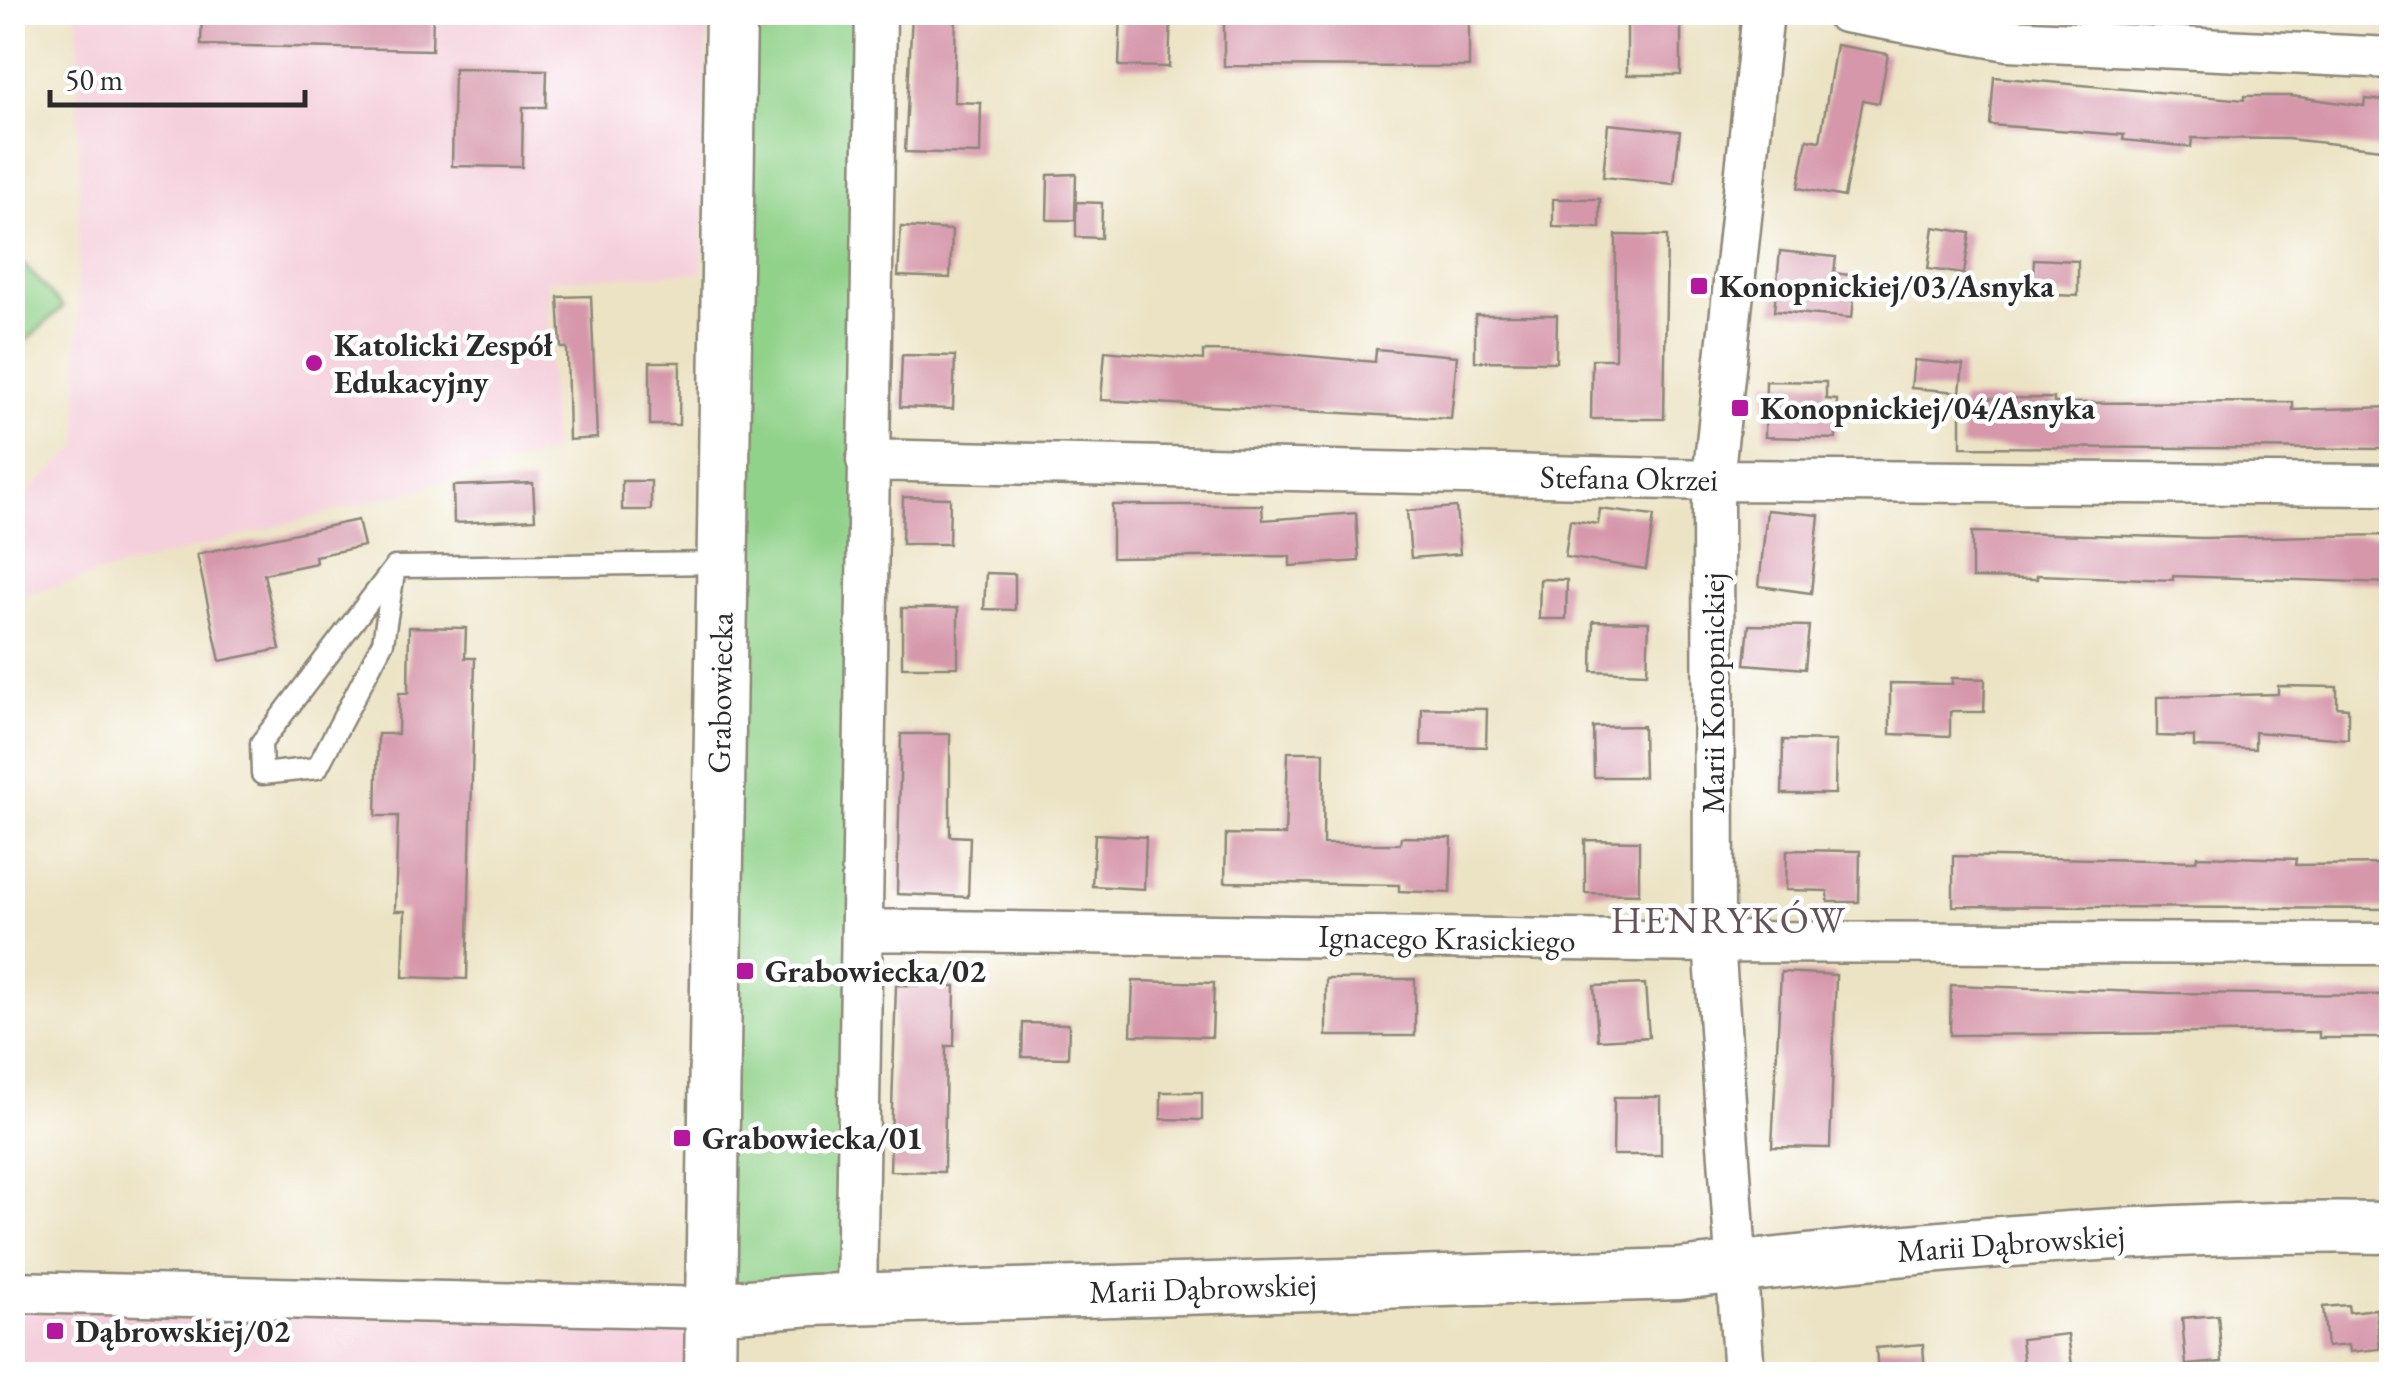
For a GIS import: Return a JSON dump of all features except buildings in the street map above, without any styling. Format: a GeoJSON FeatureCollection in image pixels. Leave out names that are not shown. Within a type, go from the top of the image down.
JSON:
{"type":"FeatureCollection","features":[{"type":"Feature","properties":{"kind":"street","name":"Grabowiecka"},"geometry":{"type":"LineString","coordinates":[[710,1374],[730,12]]}},
{"type":"Feature","properties":{"kind":"street"},"geometry":{"type":"LineString","coordinates":[[856,1299],[876,12]]}},
{"type":"Feature","properties":{"kind":"street","name":"Marii Konopnickiej"},"geometry":{"type":"LineString","coordinates":[[1744,1374],[1714,942],[1712,480],[1763,12]]}},
{"type":"Feature","properties":{"kind":"street"},"geometry":{"type":"LineString","coordinates":[[1846,12],[2008,40],[2392,58]]}},
{"type":"Feature","properties":{"kind":"street","name":"Stefana Okrzei"},"geometry":{"type":"LineString","coordinates":[[867,460],[1712,480],[2392,485]]}},
{"type":"Feature","properties":{"kind":"street","name":"Ignacego Krasickiego"},"geometry":{"type":"LineString","coordinates":[[863,930],[1714,942],[2392,944]]}},
{"type":"Feature","properties":{"kind":"street","name":"Marii Dąbrowskiej"},"geometry":{"type":"LineString","coordinates":[[12,1292],[710,1308],[856,1299],[1679,1274],[1737,1265],[2120,1234],[2290,1226],[2392,1228]]}},
{"type":"Feature","properties":{"kind":"lane"},"geometry":{"type":"LineString","coordinates":[[395,567],[722,564]]}},
{"type":"Feature","properties":{"kind":"lane"},"geometry":{"type":"LineString","coordinates":[[395,567],[383,642],[316,768],[262,774],[261,743],[395,567]]}},
{"type":"Feature","properties":{"kind":"shaded area","name":"Katolicki Zespół Edukacyjny"},"geometry":{"type":"Polygon","coordinates":[[[78,13],[708,13],[701,272],[547,280],[552,453],[13,597],[13,506],[79,446],[78,13]]]}},
{"type":"Feature","properties":{"kind":"shaded area"},"geometry":{"type":"Polygon","coordinates":[[[13,1292],[711,1308],[710,1374],[13,1374],[13,1292]]]}},
{"type":"Feature","properties":{"kind":"green space"},"geometry":{"type":"Polygon","coordinates":[[[731,13],[876,13],[856,1299],[711,1308],[731,13]]]}},
{"type":"Feature","properties":{"kind":"green space"},"geometry":{"type":"Polygon","coordinates":[[[13,253],[63,307],[13,353],[13,253]]]}},
{"type":"Feature","properties":{"kind":"place","name":"Konopnickiej/03/Asnyka"},"geometry":{"type":"Point","coordinates":[1699,286]}},
{"type":"Feature","properties":{"kind":"place","name":"Katolicki Zespół Edukacyjny"},"geometry":{"type":"Point","coordinates":[314,363]}},
{"type":"Feature","properties":{"kind":"place","name":"Konopnickiej/04/Asnyka"},"geometry":{"type":"Point","coordinates":[1740,408]}},
{"type":"Feature","properties":{"kind":"place","name":"Grabowiecka/02"},"geometry":{"type":"Point","coordinates":[745,971]}},
{"type":"Feature","properties":{"kind":"place","name":"Grabowiecka/01"},"geometry":{"type":"Point","coordinates":[682,1138]}},
{"type":"Feature","properties":{"kind":"place","name":"Dąbrowskiej/02"},"geometry":{"type":"Point","coordinates":[55,1331]}},
{"type":"Feature","properties":{"kind":"district","name":"HENRYKÓW"},"geometry":{"type":"Point","coordinates":[1729,920]}}]}
